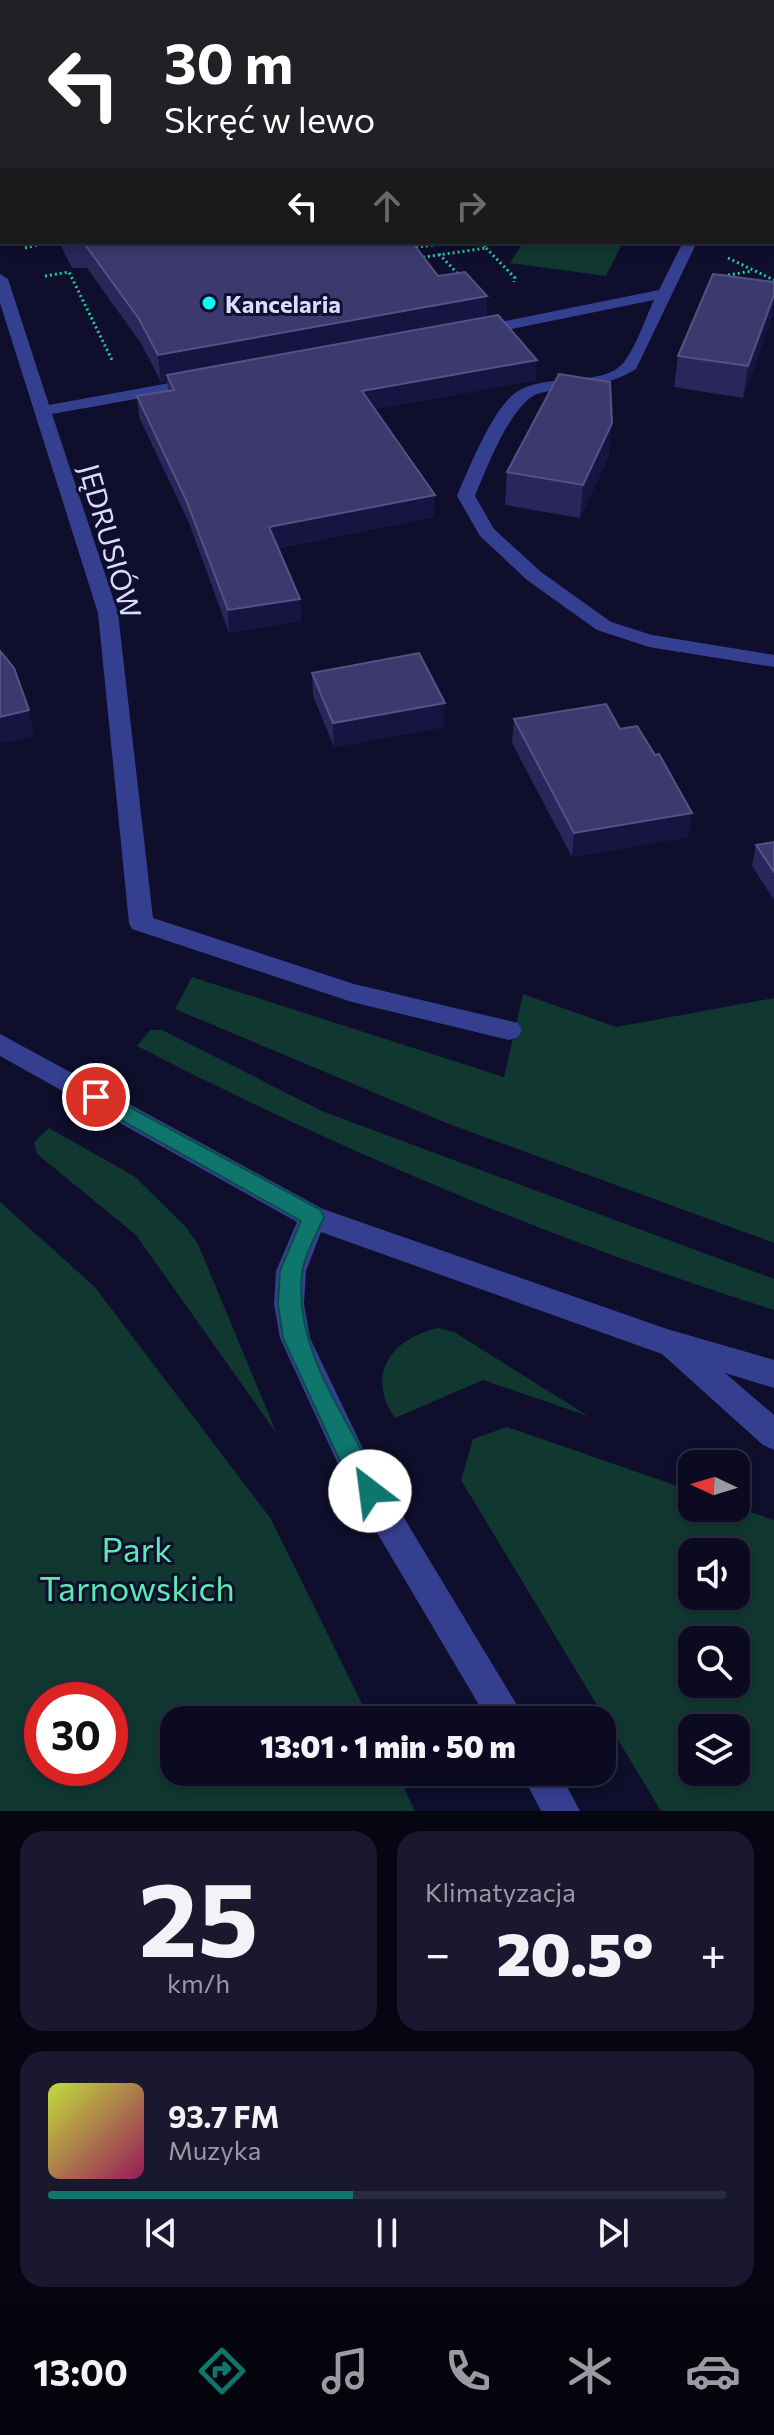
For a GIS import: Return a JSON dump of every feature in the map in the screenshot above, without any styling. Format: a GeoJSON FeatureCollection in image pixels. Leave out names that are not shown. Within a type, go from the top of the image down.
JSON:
{"type":"FeatureCollection","features":[{"type":"Feature","properties":{"kind":"street"},"geometry":{"type":"LineString","coordinates":[[689,244],[630,366],[610,378],[532,389],[517,399],[483,455],[466,496],[487,532],[534,576],[604,626],[649,641],[774,661]]}},
{"type":"Feature","properties":{"kind":"street","name":"JĘDRUSIÓW"},"geometry":{"type":"LineString","coordinates":[[0,279],[108,613],[141,923],[352,993],[509,1030]]}},
{"type":"Feature","properties":{"kind":"street"},"geometry":{"type":"LineString","coordinates":[[455,336],[663,294]]}},
{"type":"Feature","properties":{"kind":"street"},"geometry":{"type":"LineString","coordinates":[[42,411],[210,380]]}},
{"type":"Feature","properties":{"kind":"street"},"geometry":{"type":"LineString","coordinates":[[0,1044],[313,1217],[667,1342],[774,1374]]}},
{"type":"Feature","properties":{"kind":"street"},"geometry":{"type":"LineString","coordinates":[[313,1217],[291,1271],[289,1304],[295,1338],[355,1466],[500,1706]]}},
{"type":"Feature","properties":{"kind":"street"},"geometry":{"type":"LineString","coordinates":[[667,1342],[774,1435]]}},
{"type":"Feature","properties":{"kind":"street"},"geometry":{"type":"LineString","coordinates":[[547,1786],[562,1811]]}},
{"type":"Feature","properties":{"kind":"path"},"geometry":{"type":"LineString","coordinates":[[408,248],[439,244]]}},
{"type":"Feature","properties":{"kind":"path"},"geometry":{"type":"LineString","coordinates":[[411,259],[486,248],[484,244]]}},
{"type":"Feature","properties":{"kind":"path"},"geometry":{"type":"LineString","coordinates":[[439,254],[469,286]]}},
{"type":"Feature","properties":{"kind":"path"},"geometry":{"type":"LineString","coordinates":[[40,277],[69,272],[115,365]]}},
{"type":"Feature","properties":{"kind":"green space"},"geometry":{"type":"Polygon","coordinates":[[[522,244],[622,244],[606,276],[510,263],[522,244]]]}},
{"type":"Feature","properties":{"kind":"green space"},"geometry":{"type":"Polygon","coordinates":[[[192,977],[504,1077],[523,994],[616,1027],[774,998],[774,1243],[449,1124],[175,1009],[192,977]]]}},
{"type":"Feature","properties":{"kind":"green space"},"geometry":{"type":"Polygon","coordinates":[[[150,1030],[162,1030],[322,1111],[774,1279],[774,1310],[530,1224],[292,1122],[137,1046],[150,1030]]]}},
{"type":"Feature","properties":{"kind":"green space"},"geometry":{"type":"Polygon","coordinates":[[[49,1128],[134,1176],[185,1226],[198,1244],[277,1434],[136,1235],[37,1154],[34,1142],[49,1128]]]}},
{"type":"Feature","properties":{"kind":"green space","name":"Park Tarnowskich"},"geometry":{"type":"Polygon","coordinates":[[[0,1202],[94,1286],[271,1519],[363,1706],[160,1706],[160,1786],[403,1786],[415,1811],[0,1811],[0,1202]]]}},
{"type":"Feature","properties":{"kind":"green space"},"geometry":{"type":"Polygon","coordinates":[[[438,1328],[454,1332],[588,1416],[483,1380],[395,1418],[382,1387],[388,1361],[407,1341],[438,1328]]]}},
{"type":"Feature","properties":{"kind":"green space"},"geometry":{"type":"Polygon","coordinates":[[[507,1427],[678,1486],[678,1522],[750,1522],[750,1512],[774,1520],[774,1811],[661,1811],[616,1737],[616,1706],[598,1706],[461,1480],[473,1439],[507,1427]]]}},
{"type":"Feature","properties":{"kind":"building"},"geometry":{"type":"Polygon","coordinates":[[[85,244],[414,244],[438,276],[465,272],[487,296],[158,355],[139,319],[85,244]]]}},
{"type":"Feature","properties":{"kind":"building"},"geometry":{"type":"Polygon","coordinates":[[[713,274],[774,282],[774,295],[748,366],[678,356],[713,274]]]}},
{"type":"Feature","properties":{"kind":"building"},"geometry":{"type":"Polygon","coordinates":[[[498,315],[537,360],[362,391],[435,495],[269,527],[300,599],[228,610],[187,502],[137,396],[174,390],[167,375],[498,315]]]}},
{"type":"Feature","properties":{"kind":"building"},"geometry":{"type":"Polygon","coordinates":[[[559,374],[610,382],[612,423],[583,485],[507,472],[559,374]]]}},
{"type":"Feature","properties":{"kind":"building"},"geometry":{"type":"Polygon","coordinates":[[[0,651],[14,668],[29,710],[0,717],[0,651]]]}},
{"type":"Feature","properties":{"kind":"building"},"geometry":{"type":"Polygon","coordinates":[[[419,653],[445,703],[333,723],[312,673],[419,653]]]}},
{"type":"Feature","properties":{"kind":"building"},"geometry":{"type":"Polygon","coordinates":[[[606,704],[620,729],[637,726],[655,755],[659,754],[692,813],[574,833],[514,719],[606,704]]]}},
{"type":"Feature","properties":{"kind":"building"},"geometry":{"type":"Polygon","coordinates":[[[774,842],[774,872],[756,845],[774,842]]]}},
{"type":"Feature","properties":{"kind":"place","name":"Kancelaria"},"geometry":{"type":"Point","coordinates":[209,303]}},
{"type":"Feature","properties":{"kind":"route"},"geometry":{"type":"LineString","coordinates":[[96,1097],[313,1217],[291,1271],[289,1304],[295,1338],[355,1466],[370,1491]]}}]}
